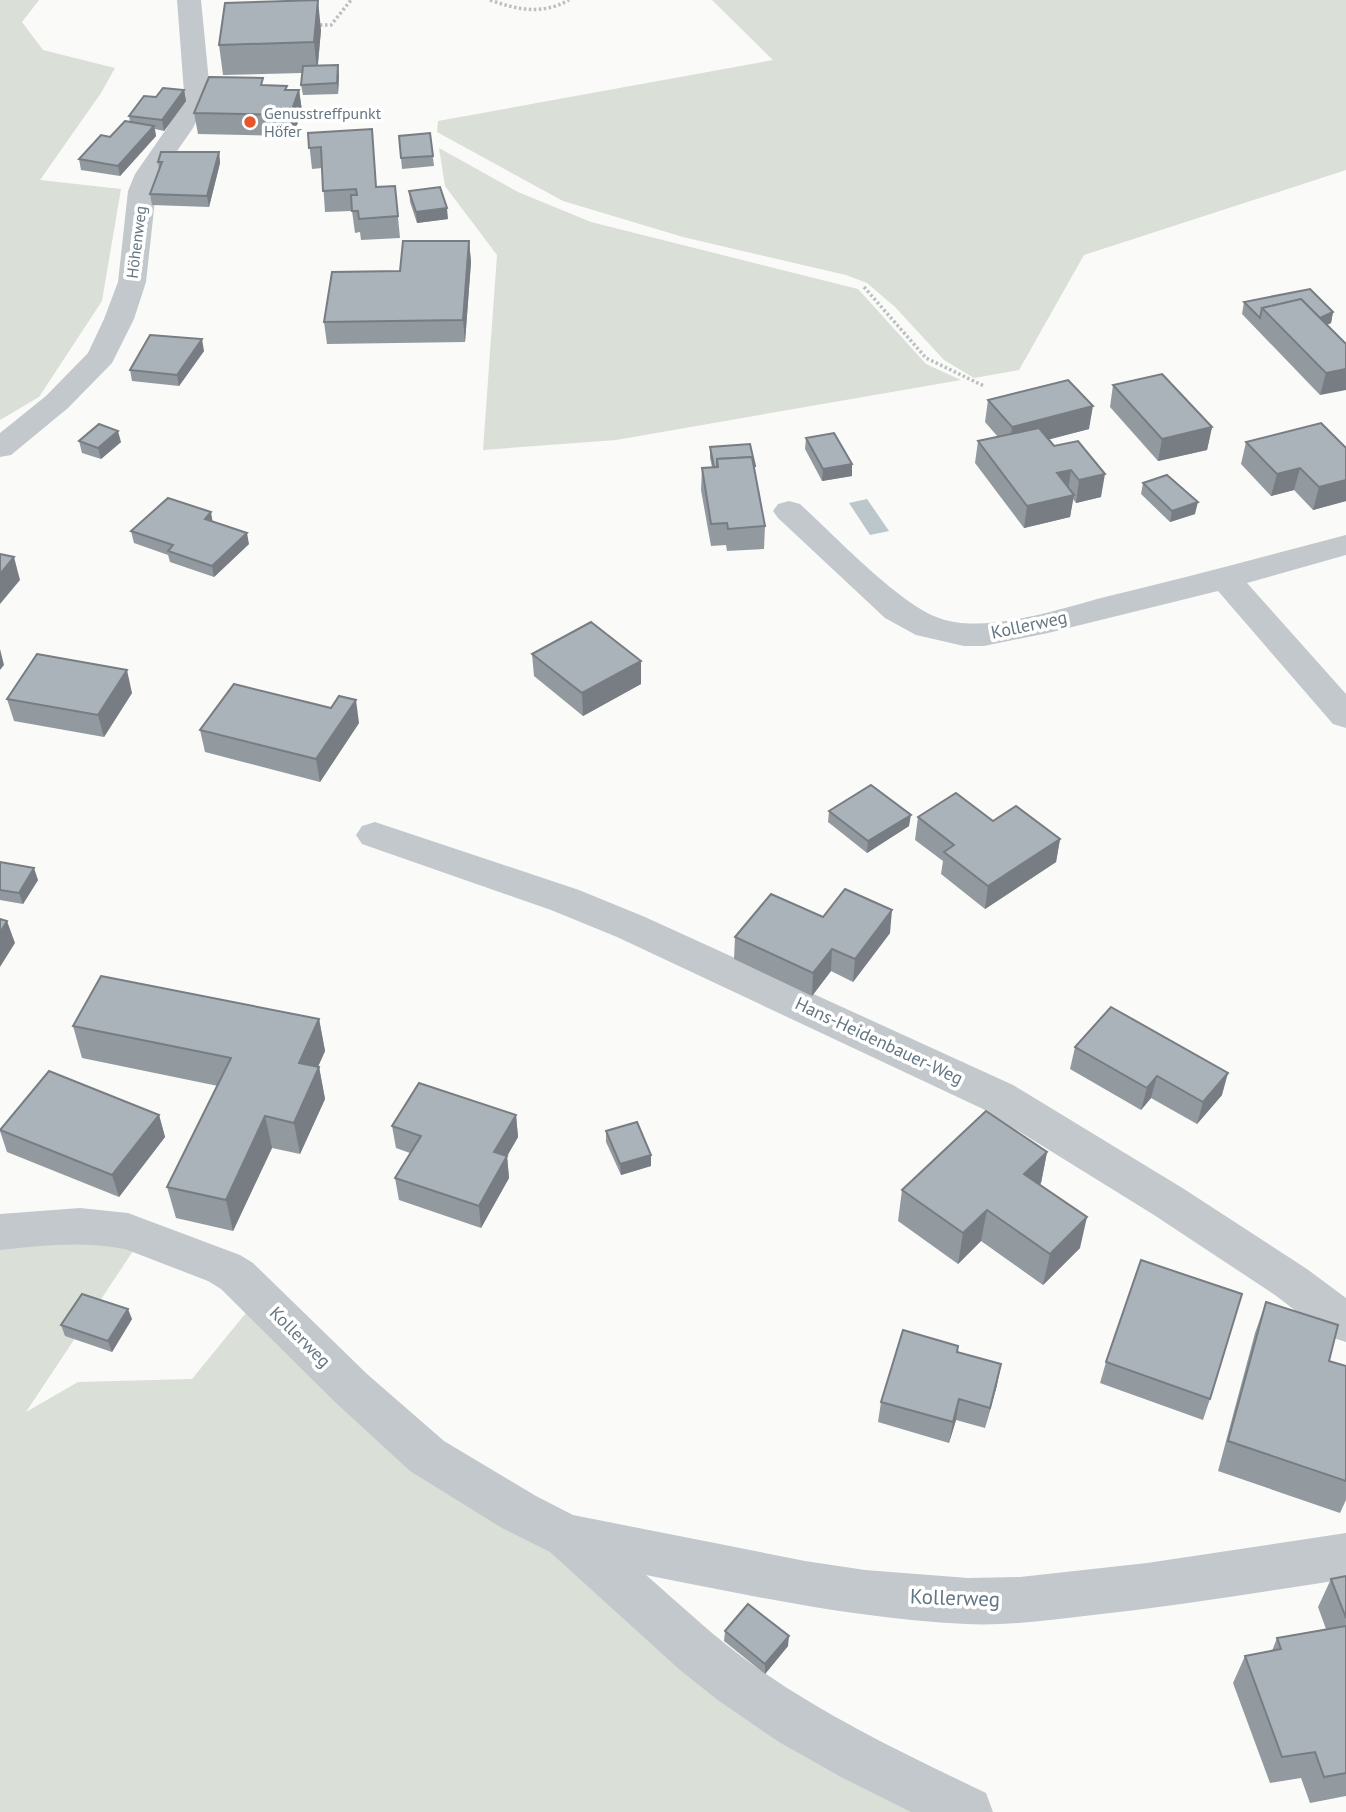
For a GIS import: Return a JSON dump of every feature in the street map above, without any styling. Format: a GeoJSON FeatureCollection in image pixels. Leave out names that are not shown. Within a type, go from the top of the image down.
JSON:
{"type":"FeatureCollection","features":[{"type":"Feature","properties":{"kind":"street","name":"Höhenweg"},"geometry":{"type":"LineString","coordinates":[[0,448],[57,402],[101,358],[119,319],[132,282],[142,191],[148,174],[180,128],[197,92],[189,0]]}},
{"type":"Feature","properties":{"kind":"street","name":"Kollerweg"},"geometry":{"type":"LineString","coordinates":[[789,511],[897,610],[928,627],[964,635],[1003,632],[1225,579],[1346,545]]}},
{"type":"Feature","properties":{"kind":"street"},"geometry":{"type":"LineString","coordinates":[[1225,579],[1346,716]]}},
{"type":"Feature","properties":{"kind":"street","name":"Hans-Heidenbauer-Weg"},"geometry":{"type":"LineString","coordinates":[[375,835],[565,900],[631,927],[998,1097],[1189,1215],[1291,1282],[1346,1323]]}},
{"type":"Feature","properties":{"kind":"street","name":"Kollerweg"},"geometry":{"type":"LineString","coordinates":[[0,1233],[74,1225],[112,1228],[128,1231],[224,1268],[262,1298],[351,1388],[427,1456],[519,1512],[567,1536],[805,1584],[866,1593],[968,1601],[1020,1600],[1147,1586],[1346,1556]]}},
{"type":"Feature","properties":{"kind":"street","name":"Kollerweg"},"geometry":{"type":"LineString","coordinates":[[567,1536],[698,1653],[737,1684],[797,1724],[859,1759],[967,1812]]}},
{"type":"Feature","properties":{"kind":"path"},"geometry":{"type":"LineString","coordinates":[[304,25],[331,25],[351,0]]}},
{"type":"Feature","properties":{"kind":"path"},"geometry":{"type":"LineString","coordinates":[[490,0],[521,11],[539,12],[556,8],[569,0]]}},
{"type":"Feature","properties":{"kind":"path"},"geometry":{"type":"LineString","coordinates":[[864,287],[926,358],[984,386]]}},
{"type":"Feature","properties":{"kind":"shaded area"},"geometry":{"type":"Polygon","coordinates":[[[0,0],[39,0],[22,22],[43,50],[115,68],[101,93],[40,180],[121,189],[102,301],[39,397],[0,420],[0,0]]]}},
{"type":"Feature","properties":{"kind":"shaded area"},"geometry":{"type":"Polygon","coordinates":[[[712,0],[1346,0],[1346,170],[1084,255],[1019,370],[974,378],[944,360],[895,307],[867,283],[846,275],[683,237],[563,201],[437,132],[438,121],[773,60],[712,0]]]}},
{"type":"Feature","properties":{"kind":"shaded area"},"geometry":{"type":"Polygon","coordinates":[[[439,148],[518,192],[591,222],[858,289],[926,364],[961,380],[616,440],[483,450],[497,255],[445,186],[439,148]]]}},
{"type":"Feature","properties":{"kind":"shaded area"},"geometry":{"type":"Polygon","coordinates":[[[867,499],[889,531],[870,535],[849,503],[867,499]]]}},
{"type":"Feature","properties":{"kind":"shaded area"},"geometry":{"type":"Polygon","coordinates":[[[48,1238],[135,1248],[26,1412],[78,1382],[192,1379],[250,1308],[540,1540],[922,1812],[0,1812],[0,1245],[48,1238]]]}},
{"type":"Feature","properties":{"kind":"building"},"geometry":{"type":"Polygon","coordinates":[[[318,0],[314,42],[219,45],[225,3],[318,0]]]}},
{"type":"Feature","properties":{"kind":"building"},"geometry":{"type":"Polygon","coordinates":[[[338,65],[337,83],[301,85],[303,66],[338,65]]]}},
{"type":"Feature","properties":{"kind":"building"},"geometry":{"type":"Polygon","coordinates":[[[209,77],[263,78],[261,85],[287,86],[285,90],[299,90],[290,115],[194,113],[209,77]]]}},
{"type":"Feature","properties":{"kind":"building"},"geometry":{"type":"Polygon","coordinates":[[[163,88],[184,90],[162,120],[129,116],[144,96],[156,97],[163,88]]]}},
{"type":"Feature","properties":{"kind":"building"},"geometry":{"type":"Polygon","coordinates":[[[125,121],[154,126],[118,166],[79,159],[101,135],[110,137],[125,121]]]}},
{"type":"Feature","properties":{"kind":"building"},"geometry":{"type":"Polygon","coordinates":[[[372,129],[376,187],[395,186],[398,216],[359,219],[358,211],[352,211],[351,195],[357,195],[356,189],[323,191],[321,147],[309,148],[308,133],[372,129]]]}},
{"type":"Feature","properties":{"kind":"building"},"geometry":{"type":"Polygon","coordinates":[[[430,133],[433,156],[401,158],[399,136],[430,133]]]}},
{"type":"Feature","properties":{"kind":"building"},"geometry":{"type":"Polygon","coordinates":[[[161,152],[219,152],[207,196],[150,194],[162,162],[158,162],[161,152]]]}},
{"type":"Feature","properties":{"kind":"building"},"geometry":{"type":"Polygon","coordinates":[[[440,187],[447,208],[416,212],[409,191],[440,187]]]}},
{"type":"Feature","properties":{"kind":"building"},"geometry":{"type":"Polygon","coordinates":[[[403,241],[469,241],[463,320],[324,322],[332,272],[400,271],[403,241]]]}},
{"type":"Feature","properties":{"kind":"building"},"geometry":{"type":"Polygon","coordinates":[[[1310,289],[1333,312],[1320,318],[1301,299],[1262,308],[1260,318],[1244,302],[1310,289]]]}},
{"type":"Feature","properties":{"kind":"building"},"geometry":{"type":"Polygon","coordinates":[[[1301,299],[1346,344],[1346,369],[1326,373],[1262,308],[1301,299]]]}},
{"type":"Feature","properties":{"kind":"building"},"geometry":{"type":"Polygon","coordinates":[[[150,335],[202,339],[177,375],[130,370],[150,335]]]}},
{"type":"Feature","properties":{"kind":"building"},"geometry":{"type":"Polygon","coordinates":[[[1162,374],[1212,427],[1162,439],[1113,385],[1162,374]]]}},
{"type":"Feature","properties":{"kind":"building"},"geometry":{"type":"Polygon","coordinates":[[[1068,380],[1093,406],[1012,427],[988,400],[1068,380]]]}},
{"type":"Feature","properties":{"kind":"building"},"geometry":{"type":"Polygon","coordinates":[[[1321,423],[1346,448],[1346,480],[1319,487],[1300,468],[1277,474],[1246,442],[1321,423]]]}},
{"type":"Feature","properties":{"kind":"building"},"geometry":{"type":"Polygon","coordinates":[[[99,424],[118,431],[98,448],[79,441],[99,424]]]}},
{"type":"Feature","properties":{"kind":"building"},"geometry":{"type":"Polygon","coordinates":[[[1039,428],[1054,446],[1078,441],[1105,474],[1079,480],[1071,470],[1057,473],[1074,495],[1027,506],[978,441],[1039,428]]]}},
{"type":"Feature","properties":{"kind":"building"},"geometry":{"type":"Polygon","coordinates":[[[834,433],[852,464],[823,469],[806,438],[834,433]]]}},
{"type":"Feature","properties":{"kind":"building"},"geometry":{"type":"Polygon","coordinates":[[[750,444],[755,466],[752,457],[717,459],[717,467],[714,467],[710,447],[750,444]]]}},
{"type":"Feature","properties":{"kind":"building"},"geometry":{"type":"Polygon","coordinates":[[[752,457],[765,526],[728,529],[727,523],[711,524],[702,468],[718,467],[717,459],[752,457]]]}},
{"type":"Feature","properties":{"kind":"building"},"geometry":{"type":"Polygon","coordinates":[[[1167,475],[1198,502],[1172,511],[1143,483],[1167,475]]]}},
{"type":"Feature","properties":{"kind":"building"},"geometry":{"type":"Polygon","coordinates":[[[168,498],[211,512],[205,519],[247,533],[212,566],[168,551],[173,545],[131,531],[168,498]]]}},
{"type":"Feature","properties":{"kind":"building"},"geometry":{"type":"Polygon","coordinates":[[[0,554],[14,557],[0,574],[0,554]]]}},
{"type":"Feature","properties":{"kind":"building"},"geometry":{"type":"Polygon","coordinates":[[[591,622],[641,661],[582,693],[532,654],[591,622]]]}},
{"type":"Feature","properties":{"kind":"building"},"geometry":{"type":"Polygon","coordinates":[[[37,654],[127,670],[98,715],[7,699],[37,654]]]}},
{"type":"Feature","properties":{"kind":"building"},"geometry":{"type":"Polygon","coordinates":[[[234,684],[331,708],[339,696],[356,700],[316,759],[200,730],[234,684]]]}},
{"type":"Feature","properties":{"kind":"building"},"geometry":{"type":"Polygon","coordinates":[[[871,785],[911,815],[868,841],[829,811],[871,785]]]}},
{"type":"Feature","properties":{"kind":"building"},"geometry":{"type":"Polygon","coordinates":[[[956,793],[993,821],[1016,806],[1060,839],[988,886],[944,852],[954,845],[918,817],[956,793]]]}},
{"type":"Feature","properties":{"kind":"building"},"geometry":{"type":"Polygon","coordinates":[[[0,862],[34,868],[19,893],[0,890],[0,862]]]}},
{"type":"Feature","properties":{"kind":"building"},"geometry":{"type":"Polygon","coordinates":[[[845,889],[892,910],[855,959],[832,949],[813,973],[735,937],[771,894],[823,917],[845,889]]]}},
{"type":"Feature","properties":{"kind":"building"},"geometry":{"type":"Polygon","coordinates":[[[0,919],[7,921],[0,933],[0,919]]]}},
{"type":"Feature","properties":{"kind":"building"},"geometry":{"type":"Polygon","coordinates":[[[101,976],[319,1019],[299,1063],[319,1067],[294,1123],[265,1116],[226,1200],[167,1187],[231,1058],[73,1026],[101,976]]]}},
{"type":"Feature","properties":{"kind":"building"},"geometry":{"type":"Polygon","coordinates":[[[1111,1007],[1228,1073],[1203,1102],[1157,1076],[1147,1088],[1075,1047],[1111,1007]]]}},
{"type":"Feature","properties":{"kind":"building"},"geometry":{"type":"Polygon","coordinates":[[[49,1071],[159,1115],[112,1175],[0,1130],[49,1071]]]}},
{"type":"Feature","properties":{"kind":"building"},"geometry":{"type":"Polygon","coordinates":[[[419,1083],[516,1115],[494,1152],[507,1156],[479,1206],[395,1178],[421,1136],[392,1126],[419,1083]]]}},
{"type":"Feature","properties":{"kind":"building"},"geometry":{"type":"Polygon","coordinates":[[[986,1111],[1047,1152],[1024,1174],[1087,1217],[1050,1254],[987,1210],[963,1233],[902,1190],[986,1111]]]}},
{"type":"Feature","properties":{"kind":"building"},"geometry":{"type":"Polygon","coordinates":[[[637,1122],[651,1155],[620,1164],[606,1131],[637,1122]]]}},
{"type":"Feature","properties":{"kind":"building"},"geometry":{"type":"Polygon","coordinates":[[[1141,1260],[1242,1294],[1210,1399],[1106,1362],[1141,1260]]]}},
{"type":"Feature","properties":{"kind":"building"},"geometry":{"type":"Polygon","coordinates":[[[82,1294],[128,1309],[108,1341],[61,1325],[82,1294]]]}},
{"type":"Feature","properties":{"kind":"building"},"geometry":{"type":"Polygon","coordinates":[[[1266,1302],[1338,1325],[1329,1361],[1346,1366],[1346,1481],[1228,1441],[1266,1302]]]}},
{"type":"Feature","properties":{"kind":"building"},"geometry":{"type":"Polygon","coordinates":[[[903,1330],[958,1346],[957,1352],[1001,1364],[990,1408],[959,1399],[953,1422],[881,1402],[903,1330]]]}},
{"type":"Feature","properties":{"kind":"building"},"geometry":{"type":"Polygon","coordinates":[[[1346,1576],[1346,1618],[1331,1579],[1346,1576]]]}},
{"type":"Feature","properties":{"kind":"building"},"geometry":{"type":"Polygon","coordinates":[[[748,1604],[789,1636],[765,1664],[725,1631],[748,1604]]]}},
{"type":"Feature","properties":{"kind":"building"},"geometry":{"type":"Polygon","coordinates":[[[1346,1626],[1346,1773],[1324,1777],[1315,1752],[1282,1757],[1245,1656],[1281,1649],[1277,1638],[1346,1626]]]}},
{"type":"Feature","properties":{"kind":"place","name":"Genusstreffpunkt Höfer"},"geometry":{"type":"Point","coordinates":[250,122]}}]}
